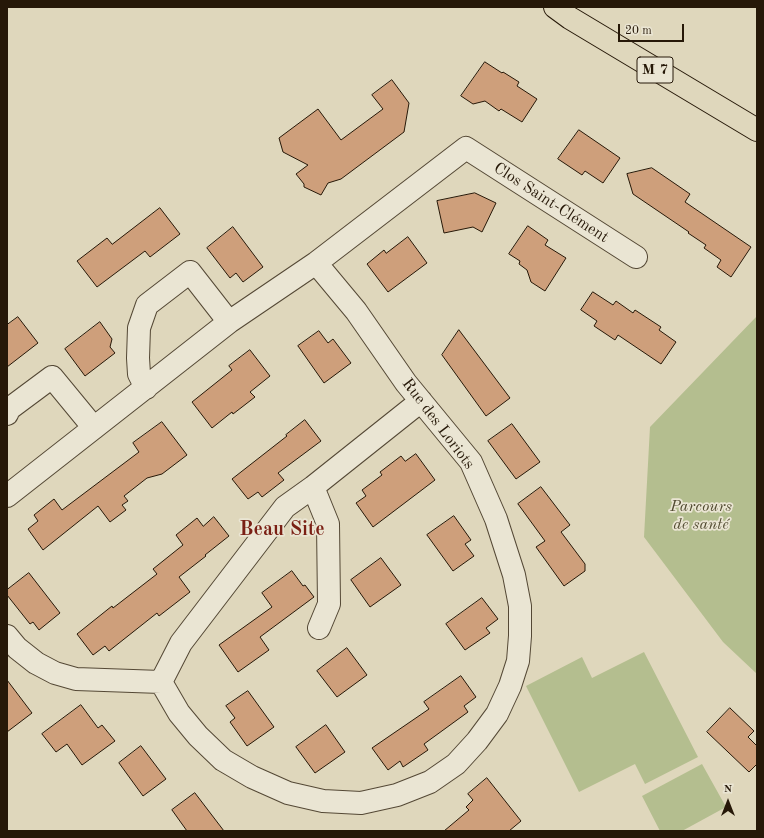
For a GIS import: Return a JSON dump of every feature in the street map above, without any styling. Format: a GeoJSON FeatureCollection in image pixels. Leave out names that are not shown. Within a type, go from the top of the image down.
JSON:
{"type":"FeatureCollection","features":[{"type":"Feature","properties":{"kind":"main road","name":"M 7"},"geometry":{"type":"LineString","coordinates":[[555,7],[570,18],[757,130]]}},
{"type":"Feature","properties":{"kind":"street","name":"Clos Saint-Clément"},"geometry":{"type":"LineString","coordinates":[[316,263],[466,148],[636,257]]}},
{"type":"Feature","properties":{"kind":"street"},"geometry":{"type":"LineString","coordinates":[[7,496],[229,322],[316,263]]}},
{"type":"Feature","properties":{"kind":"street","name":"Rue des Loriots"},"geometry":{"type":"LineString","coordinates":[[161,682],[184,719],[198,736],[223,760],[252,777],[288,793],[323,801],[361,803],[397,795],[430,782],[456,764],[477,741],[497,714],[510,686],[518,661],[520,606],[514,575],[496,519],[470,462],[406,383],[356,311],[316,263]]}},
{"type":"Feature","properties":{"kind":"street"},"geometry":{"type":"LineString","coordinates":[[146,388],[139,374],[138,358],[139,328],[146,305],[190,272],[229,322]]}},
{"type":"Feature","properties":{"kind":"street"},"geometry":{"type":"LineString","coordinates":[[7,414],[9,409],[52,377],[94,428]]}},
{"type":"Feature","properties":{"kind":"street"},"geometry":{"type":"LineString","coordinates":[[7,636],[17,648],[36,663],[55,673],[76,679],[161,682],[181,643],[285,507],[314,487],[421,401]]}},
{"type":"Feature","properties":{"kind":"street"},"geometry":{"type":"LineString","coordinates":[[314,487],[328,524],[329,604],[319,628]]}},
{"type":"Feature","properties":{"kind":"green space","name":"Parcours de santé"},"geometry":{"type":"Polygon","coordinates":[[[757,316],[757,674],[723,642],[644,537],[650,427],[757,316]]]}},
{"type":"Feature","properties":{"kind":"green space"},"geometry":{"type":"Polygon","coordinates":[[[644,652],[698,757],[645,784],[635,764],[579,792],[526,686],[582,657],[592,678],[644,652]]]}},
{"type":"Feature","properties":{"kind":"green space"},"geometry":{"type":"Polygon","coordinates":[[[702,764],[726,807],[682,831],[660,831],[642,796],[702,764]]]}},
{"type":"Feature","properties":{"kind":"building"},"geometry":{"type":"Polygon","coordinates":[[[485,62],[519,82],[517,86],[537,99],[522,122],[501,109],[499,111],[485,101],[473,104],[461,96],[485,62]]]}},
{"type":"Feature","properties":{"kind":"building"},"geometry":{"type":"Polygon","coordinates":[[[392,80],[409,103],[404,132],[341,179],[328,183],[321,195],[304,187],[304,184],[296,174],[308,165],[283,152],[279,138],[318,109],[341,140],[383,109],[372,95],[392,80]]]}},
{"type":"Feature","properties":{"kind":"building"},"geometry":{"type":"Polygon","coordinates":[[[579,130],[620,158],[603,183],[585,171],[582,175],[558,159],[579,130]]]}},
{"type":"Feature","properties":{"kind":"building"},"geometry":{"type":"Polygon","coordinates":[[[652,168],[690,194],[685,202],[751,247],[731,277],[717,267],[721,260],[704,248],[706,245],[633,194],[627,174],[652,168]]]}},
{"type":"Feature","properties":{"kind":"building"},"geometry":{"type":"Polygon","coordinates":[[[475,193],[496,203],[482,232],[473,227],[444,233],[437,201],[475,193]]]}},
{"type":"Feature","properties":{"kind":"building"},"geometry":{"type":"Polygon","coordinates":[[[160,208],[180,234],[150,257],[145,251],[97,287],[77,261],[107,238],[112,244],[160,208]]]}},
{"type":"Feature","properties":{"kind":"building"},"geometry":{"type":"Polygon","coordinates":[[[528,226],[548,240],[545,245],[566,258],[545,291],[531,282],[527,270],[519,264],[520,261],[509,254],[528,226]]]}},
{"type":"Feature","properties":{"kind":"building"},"geometry":{"type":"Polygon","coordinates":[[[233,227],[263,267],[243,282],[236,273],[230,278],[207,248],[233,227]]]}},
{"type":"Feature","properties":{"kind":"building"},"geometry":{"type":"Polygon","coordinates":[[[408,237],[427,263],[388,292],[367,264],[384,250],[386,253],[408,237]]]}},
{"type":"Feature","properties":{"kind":"building"},"geometry":{"type":"Polygon","coordinates":[[[593,292],[613,305],[616,301],[633,313],[635,310],[661,327],[659,330],[676,342],[661,364],[618,335],[615,340],[594,326],[597,321],[581,310],[593,292]]]}},
{"type":"Feature","properties":{"kind":"building"},"geometry":{"type":"Polygon","coordinates":[[[18,317],[38,343],[7,367],[7,325],[18,317]]]}},
{"type":"Feature","properties":{"kind":"building"},"geometry":{"type":"Polygon","coordinates":[[[100,322],[112,339],[110,347],[115,353],[85,376],[65,349],[100,322]]]}},
{"type":"Feature","properties":{"kind":"building"},"geometry":{"type":"Polygon","coordinates":[[[459,330],[510,398],[486,416],[442,355],[459,330]]]}},
{"type":"Feature","properties":{"kind":"building"},"geometry":{"type":"Polygon","coordinates":[[[319,331],[328,343],[333,339],[351,363],[324,383],[298,346],[319,331]]]}},
{"type":"Feature","properties":{"kind":"building"},"geometry":{"type":"Polygon","coordinates":[[[250,350],[270,376],[250,392],[255,397],[233,414],[232,412],[212,428],[192,402],[232,370],[229,366],[250,350]]]}},
{"type":"Feature","properties":{"kind":"building"},"geometry":{"type":"Polygon","coordinates":[[[305,420],[321,441],[278,473],[284,480],[262,497],[258,492],[248,499],[232,479],[305,420]]]}},
{"type":"Feature","properties":{"kind":"building"},"geometry":{"type":"Polygon","coordinates":[[[162,422],[187,455],[162,474],[147,478],[124,496],[128,501],[122,505],[126,510],[110,522],[98,506],[43,550],[28,529],[38,521],[34,515],[54,499],[62,510],[139,452],[133,443],[162,422]]]}},
{"type":"Feature","properties":{"kind":"building"},"geometry":{"type":"Polygon","coordinates":[[[512,424],[540,462],[516,479],[488,441],[512,424]]]}},
{"type":"Feature","properties":{"kind":"building"},"geometry":{"type":"Polygon","coordinates":[[[416,454],[435,480],[373,527],[356,503],[366,496],[362,490],[382,475],[380,472],[401,456],[405,461],[416,454]]]}},
{"type":"Feature","properties":{"kind":"building"},"geometry":{"type":"Polygon","coordinates":[[[541,487],[570,525],[561,532],[585,564],[585,571],[564,586],[536,547],[545,541],[518,504],[541,487]]]}},
{"type":"Feature","properties":{"kind":"building"},"geometry":{"type":"Polygon","coordinates":[[[454,516],[471,540],[465,544],[474,556],[453,571],[427,535],[454,516]]]}},
{"type":"Feature","properties":{"kind":"building"},"geometry":{"type":"Polygon","coordinates":[[[214,517],[229,536],[179,577],[190,592],[159,616],[157,613],[109,651],[105,646],[93,655],[77,634],[112,606],[113,608],[157,574],[153,569],[183,545],[176,535],[197,518],[203,526],[214,517]]]}},
{"type":"Feature","properties":{"kind":"building"},"geometry":{"type":"Polygon","coordinates":[[[381,558],[401,585],[370,607],[351,580],[381,558]]]}},
{"type":"Feature","properties":{"kind":"building"},"geometry":{"type":"Polygon","coordinates":[[[292,571],[303,586],[305,585],[314,597],[260,637],[269,650],[238,672],[219,645],[272,607],[262,593],[292,571]]]}},
{"type":"Feature","properties":{"kind":"building"},"geometry":{"type":"Polygon","coordinates":[[[29,573],[60,613],[39,630],[33,622],[30,624],[7,595],[7,590],[29,573]]]}},
{"type":"Feature","properties":{"kind":"building"},"geometry":{"type":"Polygon","coordinates":[[[482,598],[498,619],[486,628],[490,633],[465,650],[446,624],[482,598]]]}},
{"type":"Feature","properties":{"kind":"building"},"geometry":{"type":"Polygon","coordinates":[[[347,648],[367,675],[337,697],[317,671],[347,648]]]}},
{"type":"Feature","properties":{"kind":"building"},"geometry":{"type":"Polygon","coordinates":[[[461,676],[476,697],[464,706],[468,712],[424,744],[428,750],[403,767],[400,761],[388,770],[372,748],[429,709],[424,702],[461,676]]]}},
{"type":"Feature","properties":{"kind":"building"},"geometry":{"type":"Polygon","coordinates":[[[7,680],[32,713],[7,732],[7,680]]]}},
{"type":"Feature","properties":{"kind":"building"},"geometry":{"type":"Polygon","coordinates":[[[248,691],[274,727],[247,746],[230,722],[235,718],[226,706],[248,691]]]}},
{"type":"Feature","properties":{"kind":"building"},"geometry":{"type":"Polygon","coordinates":[[[81,705],[98,728],[102,725],[115,741],[82,765],[67,744],[56,752],[42,734],[81,705]]]}},
{"type":"Feature","properties":{"kind":"building"},"geometry":{"type":"Polygon","coordinates":[[[730,708],[754,731],[748,737],[757,746],[757,764],[749,772],[707,732],[730,708]]]}},
{"type":"Feature","properties":{"kind":"building"},"geometry":{"type":"Polygon","coordinates":[[[326,725],[345,752],[315,773],[296,747],[326,725]]]}},
{"type":"Feature","properties":{"kind":"building"},"geometry":{"type":"Polygon","coordinates":[[[141,746],[166,779],[143,796],[119,763],[141,746]]]}},
{"type":"Feature","properties":{"kind":"building"},"geometry":{"type":"Polygon","coordinates":[[[487,778],[521,821],[509,831],[444,831],[469,810],[466,807],[473,800],[468,794],[487,778]]]}},
{"type":"Feature","properties":{"kind":"building"},"geometry":{"type":"Polygon","coordinates":[[[195,793],[224,831],[187,831],[172,810],[195,793]]]}},
{"type":"Feature","properties":{"kind":"district","name":"Beau Site"},"geometry":{"type":"Point","coordinates":[282,530]}}]}
